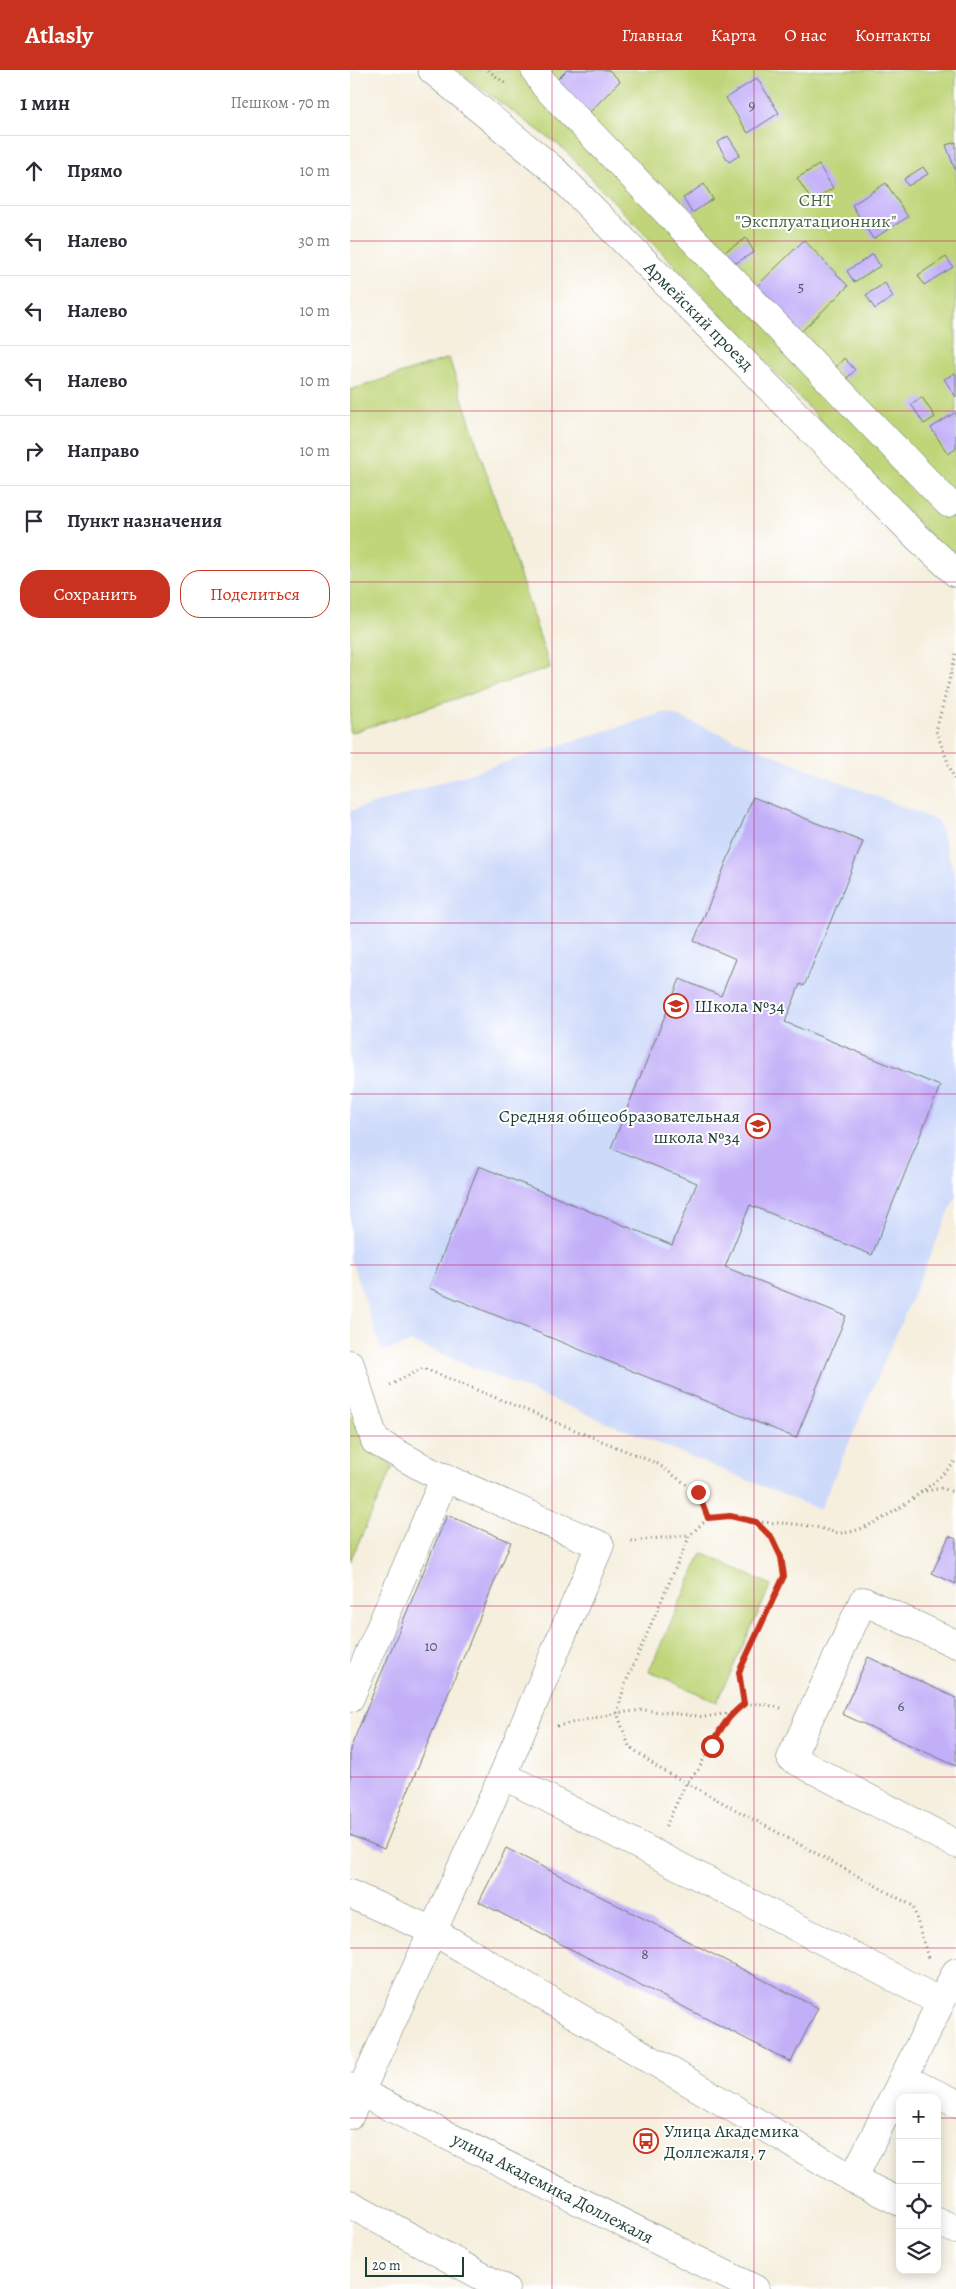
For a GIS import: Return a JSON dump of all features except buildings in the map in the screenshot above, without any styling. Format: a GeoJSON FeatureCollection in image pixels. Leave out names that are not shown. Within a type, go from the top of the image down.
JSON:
{"type":"FeatureCollection","features":[{"type":"Feature","properties":{"kind":"street","name":"Армейский проезд"},"geometry":{"type":"LineString","coordinates":[[432,70],[555,171],[915,535],[956,573]]}},
{"type":"Feature","properties":{"kind":"street"},"geometry":{"type":"LineString","coordinates":[[535,70],[545,86],[948,503]]}},
{"type":"Feature","properties":{"kind":"street"},"geometry":{"type":"LineString","coordinates":[[350,1364],[375,1441],[445,1477],[600,1545],[503,1775],[433,1931],[354,2098]]}},
{"type":"Feature","properties":{"kind":"street"},"geometry":{"type":"LineString","coordinates":[[350,1698],[445,1477]]}},
{"type":"Feature","properties":{"kind":"street"},"geometry":{"type":"LineString","coordinates":[[956,1644],[863,1601],[790,1758],[956,1844]]}},
{"type":"Feature","properties":{"kind":"street"},"geometry":{"type":"LineString","coordinates":[[503,1775],[941,2002]]}},
{"type":"Feature","properties":{"kind":"street"},"geometry":{"type":"LineString","coordinates":[[350,1894],[433,1931],[853,2179],[896,2200]]}},
{"type":"Feature","properties":{"kind":"street"},"geometry":{"type":"LineString","coordinates":[[853,2179],[956,1972]]}},
{"type":"Feature","properties":{"kind":"street"},"geometry":{"type":"LineString","coordinates":[[903,2078],[956,2103]]}},
{"type":"Feature","properties":{"kind":"street","name":"улица Академика Доллежаля"},"geometry":{"type":"LineString","coordinates":[[354,2098],[755,2289]]}},
{"type":"Feature","properties":{"kind":"street"},"geometry":{"type":"LineString","coordinates":[[350,2204],[505,2289]]}},
{"type":"Feature","properties":{"kind":"street"},"geometry":{"type":"LineString","coordinates":[[941,2223],[956,2230]]}},
{"type":"Feature","properties":{"kind":"path"},"geometry":{"type":"LineString","coordinates":[[956,654],[936,731],[956,783]]}},
{"type":"Feature","properties":{"kind":"path"},"geometry":{"type":"LineString","coordinates":[[361,1399],[423,1368],[658,1464],[698,1492],[708,1518]]}},
{"type":"Feature","properties":{"kind":"path"},"geometry":{"type":"LineString","coordinates":[[941,2002],[913,1906],[657,1768],[630,1746],[617,1713],[625,1684],[690,1534],[708,1518],[730,1516],[756,1522],[809,1526],[841,1533],[864,1529],[886,1517],[920,1492],[956,1460]]}},
{"type":"Feature","properties":{"kind":"path"},"geometry":{"type":"LineString","coordinates":[[920,1492],[942,1488],[956,1493]]}},
{"type":"Feature","properties":{"kind":"path"},"geometry":{"type":"LineString","coordinates":[[744,1704],[739,1672],[784,1576],[781,1557],[772,1538],[756,1522]]}},
{"type":"Feature","properties":{"kind":"path"},"geometry":{"type":"LineString","coordinates":[[600,1545],[690,1534]]}},
{"type":"Feature","properties":{"kind":"path"},"geometry":{"type":"LineString","coordinates":[[654,1853],[686,1782],[698,1770],[719,1729],[734,1712],[744,1704],[763,1704],[781,1708],[807,1724]]}},
{"type":"Feature","properties":{"kind":"path"},"geometry":{"type":"LineString","coordinates":[[519,1736],[617,1713],[644,1710],[704,1717],[734,1712]]}},
{"type":"Feature","properties":{"kind":"shaded area","name":"Школа №34"},"geometry":{"type":"Polygon","coordinates":[[[666,712],[938,821],[956,879],[956,1196],[820,1510],[412,1342],[382,1352],[350,1256],[350,811],[666,712]]]}},
{"type":"Feature","properties":{"kind":"green space","name":"СНТ \"Эксплуатационник\""},"geometry":{"type":"Polygon","coordinates":[[[456,70],[956,70],[956,563],[564,149],[456,70]]]}},
{"type":"Feature","properties":{"kind":"green space"},"geometry":{"type":"Polygon","coordinates":[[[449,358],[550,668],[350,733],[350,390],[449,358]]]}},
{"type":"Feature","properties":{"kind":"green space"},"geometry":{"type":"Polygon","coordinates":[[[350,1417],[361,1419],[393,1467],[350,1561],[350,1417]]]}},
{"type":"Feature","properties":{"kind":"green space"},"geometry":{"type":"Polygon","coordinates":[[[702,1553],[771,1585],[717,1702],[649,1671],[702,1553]]]}},
{"type":"Feature","properties":{"kind":"place","name":"Школа №34"},"geometry":{"type":"Point","coordinates":[676,1006]}},
{"type":"Feature","properties":{"kind":"place","name":"Средняя общеобразовательная школа №34"},"geometry":{"type":"Point","coordinates":[758,1126]}},
{"type":"Feature","properties":{"kind":"place","name":"Улица Академика Доллежаля, 7"},"geometry":{"type":"Point","coordinates":[646,2141]}},
{"type":"Feature","properties":{"kind":"route"},"geometry":{"type":"LineString","coordinates":[[698,1492],[708,1518],[730,1516],[756,1522],[772,1538],[781,1557],[784,1576],[739,1672],[744,1704],[719,1729],[712,1746]]}}]}
